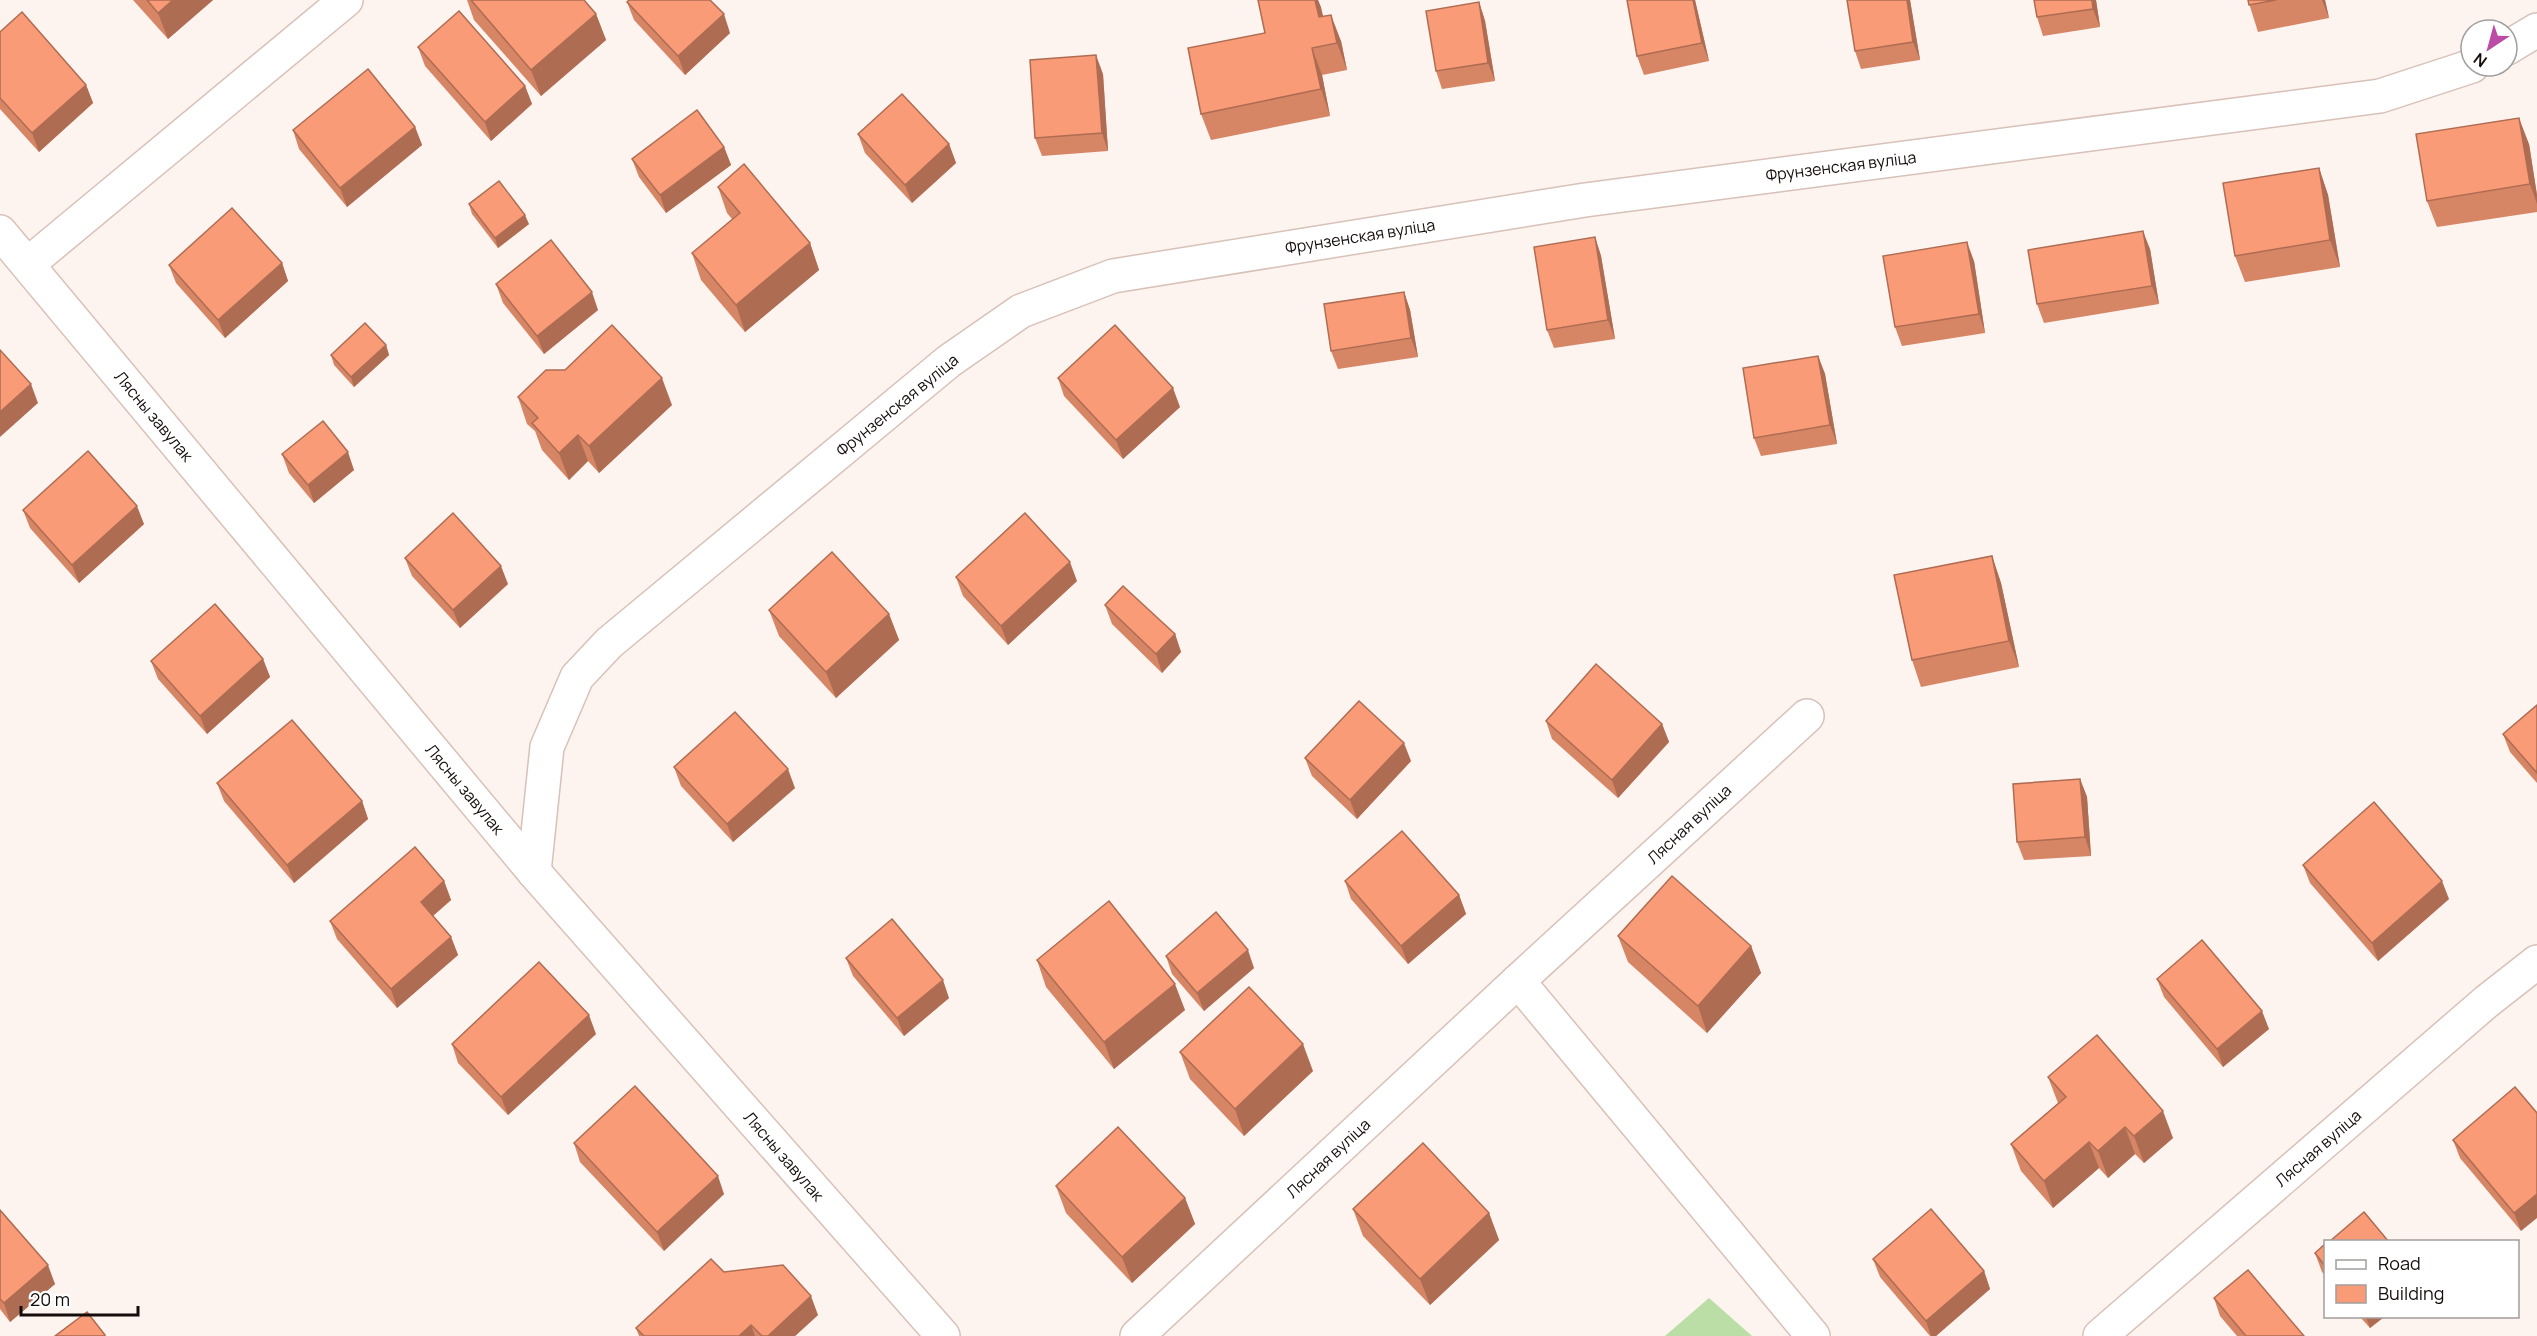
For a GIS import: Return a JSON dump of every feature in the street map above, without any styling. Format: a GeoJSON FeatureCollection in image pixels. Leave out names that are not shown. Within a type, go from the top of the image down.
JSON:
{"type":"FeatureCollection","features":[{"type":"Feature","properties":{"kind":"street"},"geometry":{"type":"LineString","coordinates":[[28,264],[346,0]]}},
{"type":"Feature","properties":{"kind":"street"},"geometry":{"type":"LineString","coordinates":[[2519,41],[2537,30]]}},
{"type":"Feature","properties":{"kind":"street","name":"Фрунзенская вуліца"},"geometry":{"type":"LineString","coordinates":[[534,872],[548,747],[577,677],[609,643],[940,369],[1021,311],[1113,276],[1585,200],[2380,96],[2459,70]]}},
{"type":"Feature","properties":{"kind":"street","name":"Лясны завулак"},"geometry":{"type":"LineString","coordinates":[[0,232],[534,872],[944,1336]]}},
{"type":"Feature","properties":{"kind":"street","name":"Лясная вуліца"},"geometry":{"type":"LineString","coordinates":[[1137,1336],[1807,716]]}},
{"type":"Feature","properties":{"kind":"street","name":"Лясная вуліца"},"geometry":{"type":"LineString","coordinates":[[2100,1336],[2486,1002],[2537,962]]}},
{"type":"Feature","properties":{"kind":"street"},"geometry":{"type":"LineString","coordinates":[[1518,981],[1813,1336]]}},
{"type":"Feature","properties":{"kind":"green space"},"geometry":{"type":"Polygon","coordinates":[[[1709,1298],[1752,1336],[1665,1336],[1709,1298]]]}},
{"type":"Feature","properties":{"kind":"building"},"geometry":{"type":"Polygon","coordinates":[[[147,0],[173,0],[158,13],[147,0]]]}},
{"type":"Feature","properties":{"kind":"building"},"geometry":{"type":"Polygon","coordinates":[[[471,0],[584,0],[596,14],[531,70],[471,0]]]}},
{"type":"Feature","properties":{"kind":"building"},"geometry":{"type":"Polygon","coordinates":[[[629,0],[710,0],[724,14],[678,56],[627,2],[629,0]]]}},
{"type":"Feature","properties":{"kind":"building"},"geometry":{"type":"Polygon","coordinates":[[[1258,0],[1315,0],[1319,17],[1331,15],[1337,43],[1312,48],[1321,89],[1201,114],[1188,48],[1265,33],[1258,0]]]}},
{"type":"Feature","properties":{"kind":"building"},"geometry":{"type":"Polygon","coordinates":[[[1627,0],[1693,0],[1702,43],[1637,56],[1627,0]]]}},
{"type":"Feature","properties":{"kind":"building"},"geometry":{"type":"Polygon","coordinates":[[[1847,0],[1907,0],[1913,42],[1855,51],[1847,0]]]}},
{"type":"Feature","properties":{"kind":"building"},"geometry":{"type":"Polygon","coordinates":[[[2034,0],[2092,0],[2093,9],[2037,17],[2034,0]]]}},
{"type":"Feature","properties":{"kind":"building"},"geometry":{"type":"Polygon","coordinates":[[[2248,0],[2276,0],[2249,5],[2248,0]]]}},
{"type":"Feature","properties":{"kind":"building"},"geometry":{"type":"Polygon","coordinates":[[[1479,2],[1488,63],[1436,71],[1426,11],[1479,2]]]}},
{"type":"Feature","properties":{"kind":"building"},"geometry":{"type":"Polygon","coordinates":[[[459,11],[525,86],[485,122],[418,47],[459,11]]]}},
{"type":"Feature","properties":{"kind":"building"},"geometry":{"type":"Polygon","coordinates":[[[22,12],[86,85],[32,133],[0,98],[0,32],[22,12]]]}},
{"type":"Feature","properties":{"kind":"building"},"geometry":{"type":"Polygon","coordinates":[[[1096,55],[1102,133],[1035,138],[1030,60],[1096,55]]]}},
{"type":"Feature","properties":{"kind":"building"},"geometry":{"type":"Polygon","coordinates":[[[368,69],[415,127],[340,188],[293,130],[368,69]]]}},
{"type":"Feature","properties":{"kind":"building"},"geometry":{"type":"Polygon","coordinates":[[[902,94],[949,144],[905,185],[858,134],[902,94]]]}},
{"type":"Feature","properties":{"kind":"building"},"geometry":{"type":"Polygon","coordinates":[[[697,110],[724,147],[660,195],[632,159],[697,110]]]}},
{"type":"Feature","properties":{"kind":"building"},"geometry":{"type":"Polygon","coordinates":[[[2519,118],[2530,184],[2427,201],[2416,134],[2519,118]]]}},
{"type":"Feature","properties":{"kind":"building"},"geometry":{"type":"Polygon","coordinates":[[[744,164],[810,243],[736,305],[692,253],[740,213],[718,187],[744,164]]]}},
{"type":"Feature","properties":{"kind":"building"},"geometry":{"type":"Polygon","coordinates":[[[2319,168],[2330,240],[2235,256],[2223,183],[2319,168]]]}},
{"type":"Feature","properties":{"kind":"building"},"geometry":{"type":"Polygon","coordinates":[[[499,181],[525,215],[495,238],[469,204],[499,181]]]}},
{"type":"Feature","properties":{"kind":"building"},"geometry":{"type":"Polygon","coordinates":[[[232,208],[282,263],[218,320],[169,265],[232,208]]]}},
{"type":"Feature","properties":{"kind":"building"},"geometry":{"type":"Polygon","coordinates":[[[2143,231],[2152,286],[2037,304],[2028,250],[2143,231]]]}},
{"type":"Feature","properties":{"kind":"building"},"geometry":{"type":"Polygon","coordinates":[[[1595,237],[1608,320],[1547,330],[1534,247],[1595,237]]]}},
{"type":"Feature","properties":{"kind":"building"},"geometry":{"type":"Polygon","coordinates":[[[551,240],[592,292],[537,336],[496,284],[551,240]]]}},
{"type":"Feature","properties":{"kind":"building"},"geometry":{"type":"Polygon","coordinates":[[[1967,242],[1979,314],[1895,327],[1883,256],[1967,242]]]}},
{"type":"Feature","properties":{"kind":"building"},"geometry":{"type":"Polygon","coordinates":[[[1404,292],[1411,338],[1331,351],[1324,304],[1404,292]]]}},
{"type":"Feature","properties":{"kind":"building"},"geometry":{"type":"Polygon","coordinates":[[[365,323],[386,345],[351,377],[331,355],[365,323]]]}},
{"type":"Feature","properties":{"kind":"building"},"geometry":{"type":"Polygon","coordinates":[[[612,325],[662,378],[589,446],[578,435],[559,453],[532,423],[538,418],[518,397],[546,370],[565,370],[612,325]]]}},
{"type":"Feature","properties":{"kind":"building"},"geometry":{"type":"Polygon","coordinates":[[[1115,325],[1173,388],[1116,440],[1058,378],[1115,325]]]}},
{"type":"Feature","properties":{"kind":"building"},"geometry":{"type":"Polygon","coordinates":[[[0,350],[31,384],[0,412],[0,350]]]}},
{"type":"Feature","properties":{"kind":"building"},"geometry":{"type":"Polygon","coordinates":[[[1818,356],[1830,425],[1754,438],[1743,368],[1818,356]]]}},
{"type":"Feature","properties":{"kind":"building"},"geometry":{"type":"Polygon","coordinates":[[[323,421],[348,452],[308,485],[282,454],[323,421]]]}},
{"type":"Feature","properties":{"kind":"building"},"geometry":{"type":"Polygon","coordinates":[[[88,451],[137,506],[72,565],[23,510],[88,451]]]}},
{"type":"Feature","properties":{"kind":"building"},"geometry":{"type":"Polygon","coordinates":[[[453,513],[501,566],[453,610],[405,558],[453,513]]]}},
{"type":"Feature","properties":{"kind":"building"},"geometry":{"type":"Polygon","coordinates":[[[1025,513],[1070,562],[1001,626],[956,577],[1025,513]]]}},
{"type":"Feature","properties":{"kind":"building"},"geometry":{"type":"Polygon","coordinates":[[[832,552],[889,614],[826,672],[769,610],[832,552]]]}},
{"type":"Feature","properties":{"kind":"building"},"geometry":{"type":"Polygon","coordinates":[[[1992,556],[2009,641],[1912,660],[1894,575],[1992,556]]]}},
{"type":"Feature","properties":{"kind":"building"},"geometry":{"type":"Polygon","coordinates":[[[1123,586],[1175,634],[1156,654],[1105,605],[1123,586]]]}},
{"type":"Feature","properties":{"kind":"building"},"geometry":{"type":"Polygon","coordinates":[[[215,604],[263,659],[200,716],[151,661],[215,604]]]}},
{"type":"Feature","properties":{"kind":"building"},"geometry":{"type":"Polygon","coordinates":[[[1596,664],[1662,724],[1612,780],[1546,721],[1596,664]]]}},
{"type":"Feature","properties":{"kind":"building"},"geometry":{"type":"Polygon","coordinates":[[[1359,701],[1404,743],[1350,800],[1305,758],[1359,701]]]}},
{"type":"Feature","properties":{"kind":"building"},"geometry":{"type":"Polygon","coordinates":[[[2537,705],[2537,773],[2503,734],[2537,705]]]}},
{"type":"Feature","properties":{"kind":"building"},"geometry":{"type":"Polygon","coordinates":[[[735,712],[788,769],[727,824],[674,767],[735,712]]]}},
{"type":"Feature","properties":{"kind":"building"},"geometry":{"type":"Polygon","coordinates":[[[292,720],[362,801],[287,865],[217,783],[292,720]]]}},
{"type":"Feature","properties":{"kind":"building"},"geometry":{"type":"Polygon","coordinates":[[[2080,779],[2085,837],[2017,842],[2013,784],[2080,779]]]}},
{"type":"Feature","properties":{"kind":"building"},"geometry":{"type":"Polygon","coordinates":[[[2374,802],[2442,881],[2372,943],[2303,865],[2374,802]]]}},
{"type":"Feature","properties":{"kind":"building"},"geometry":{"type":"Polygon","coordinates":[[[1402,831],[1459,895],[1401,946],[1345,881],[1402,831]]]}},
{"type":"Feature","properties":{"kind":"building"},"geometry":{"type":"Polygon","coordinates":[[[415,847],[444,881],[421,902],[451,937],[391,989],[330,921],[415,847]]]}},
{"type":"Feature","properties":{"kind":"building"},"geometry":{"type":"Polygon","coordinates":[[[1672,876],[1751,946],[1698,1006],[1618,936],[1672,876]]]}},
{"type":"Feature","properties":{"kind":"building"},"geometry":{"type":"Polygon","coordinates":[[[1109,901],[1175,984],[1104,1042],[1037,960],[1109,901]]]}},
{"type":"Feature","properties":{"kind":"building"},"geometry":{"type":"Polygon","coordinates":[[[1216,912],[1248,950],[1197,993],[1166,956],[1216,912]]]}},
{"type":"Feature","properties":{"kind":"building"},"geometry":{"type":"Polygon","coordinates":[[[892,919],[943,980],[897,1018],[846,958],[892,919]]]}},
{"type":"Feature","properties":{"kind":"building"},"geometry":{"type":"Polygon","coordinates":[[[2202,940],[2262,1011],[2217,1049],[2157,979],[2202,940]]]}},
{"type":"Feature","properties":{"kind":"building"},"geometry":{"type":"Polygon","coordinates":[[[539,962],[589,1015],[501,1097],[452,1044],[539,962]]]}},
{"type":"Feature","properties":{"kind":"building"},"geometry":{"type":"Polygon","coordinates":[[[1249,987],[1303,1044],[1235,1109],[1180,1052],[1249,987]]]}},
{"type":"Feature","properties":{"kind":"building"},"geometry":{"type":"Polygon","coordinates":[[[2097,1035],[2163,1111],[2134,1136],[2125,1127],[2098,1151],[2089,1142],[2044,1181],[2011,1144],[2066,1097],[2048,1077],[2097,1035]]]}},
{"type":"Feature","properties":{"kind":"building"},"geometry":{"type":"Polygon","coordinates":[[[635,1086],[718,1176],[657,1232],[574,1143],[635,1086]]]}},
{"type":"Feature","properties":{"kind":"building"},"geometry":{"type":"Polygon","coordinates":[[[2515,1087],[2537,1113],[2537,1194],[2514,1213],[2453,1140],[2515,1087]]]}},
{"type":"Feature","properties":{"kind":"building"},"geometry":{"type":"Polygon","coordinates":[[[1118,1127],[1185,1198],[1122,1257],[1056,1186],[1118,1127]]]}},
{"type":"Feature","properties":{"kind":"building"},"geometry":{"type":"Polygon","coordinates":[[[1423,1143],[1489,1213],[1420,1279],[1353,1209],[1423,1143]]]}},
{"type":"Feature","properties":{"kind":"building"},"geometry":{"type":"Polygon","coordinates":[[[1931,1209],[1984,1271],[1926,1321],[1873,1259],[1931,1209]]]}},
{"type":"Feature","properties":{"kind":"building"},"geometry":{"type":"Polygon","coordinates":[[[0,1210],[48,1265],[4,1303],[0,1299],[0,1210]]]}},
{"type":"Feature","properties":{"kind":"building"},"geometry":{"type":"Polygon","coordinates":[[[2364,1212],[2387,1240],[2331,1240],[2364,1212]]]}},
{"type":"Feature","properties":{"kind":"building"},"geometry":{"type":"Polygon","coordinates":[[[2324,1245],[2324,1265],[2315,1253],[2324,1245]]]}},
{"type":"Feature","properties":{"kind":"building"},"geometry":{"type":"Polygon","coordinates":[[[711,1259],[724,1272],[783,1265],[811,1296],[768,1336],[762,1336],[751,1325],[739,1336],[644,1336],[636,1328],[711,1259]]]}},
{"type":"Feature","properties":{"kind":"building"},"geometry":{"type":"Polygon","coordinates":[[[2248,1270],[2304,1336],[2246,1336],[2214,1298],[2248,1270]]]}},
{"type":"Feature","properties":{"kind":"building"},"geometry":{"type":"Polygon","coordinates":[[[87,1312],[105,1336],[55,1336],[87,1312]]]}}]}
